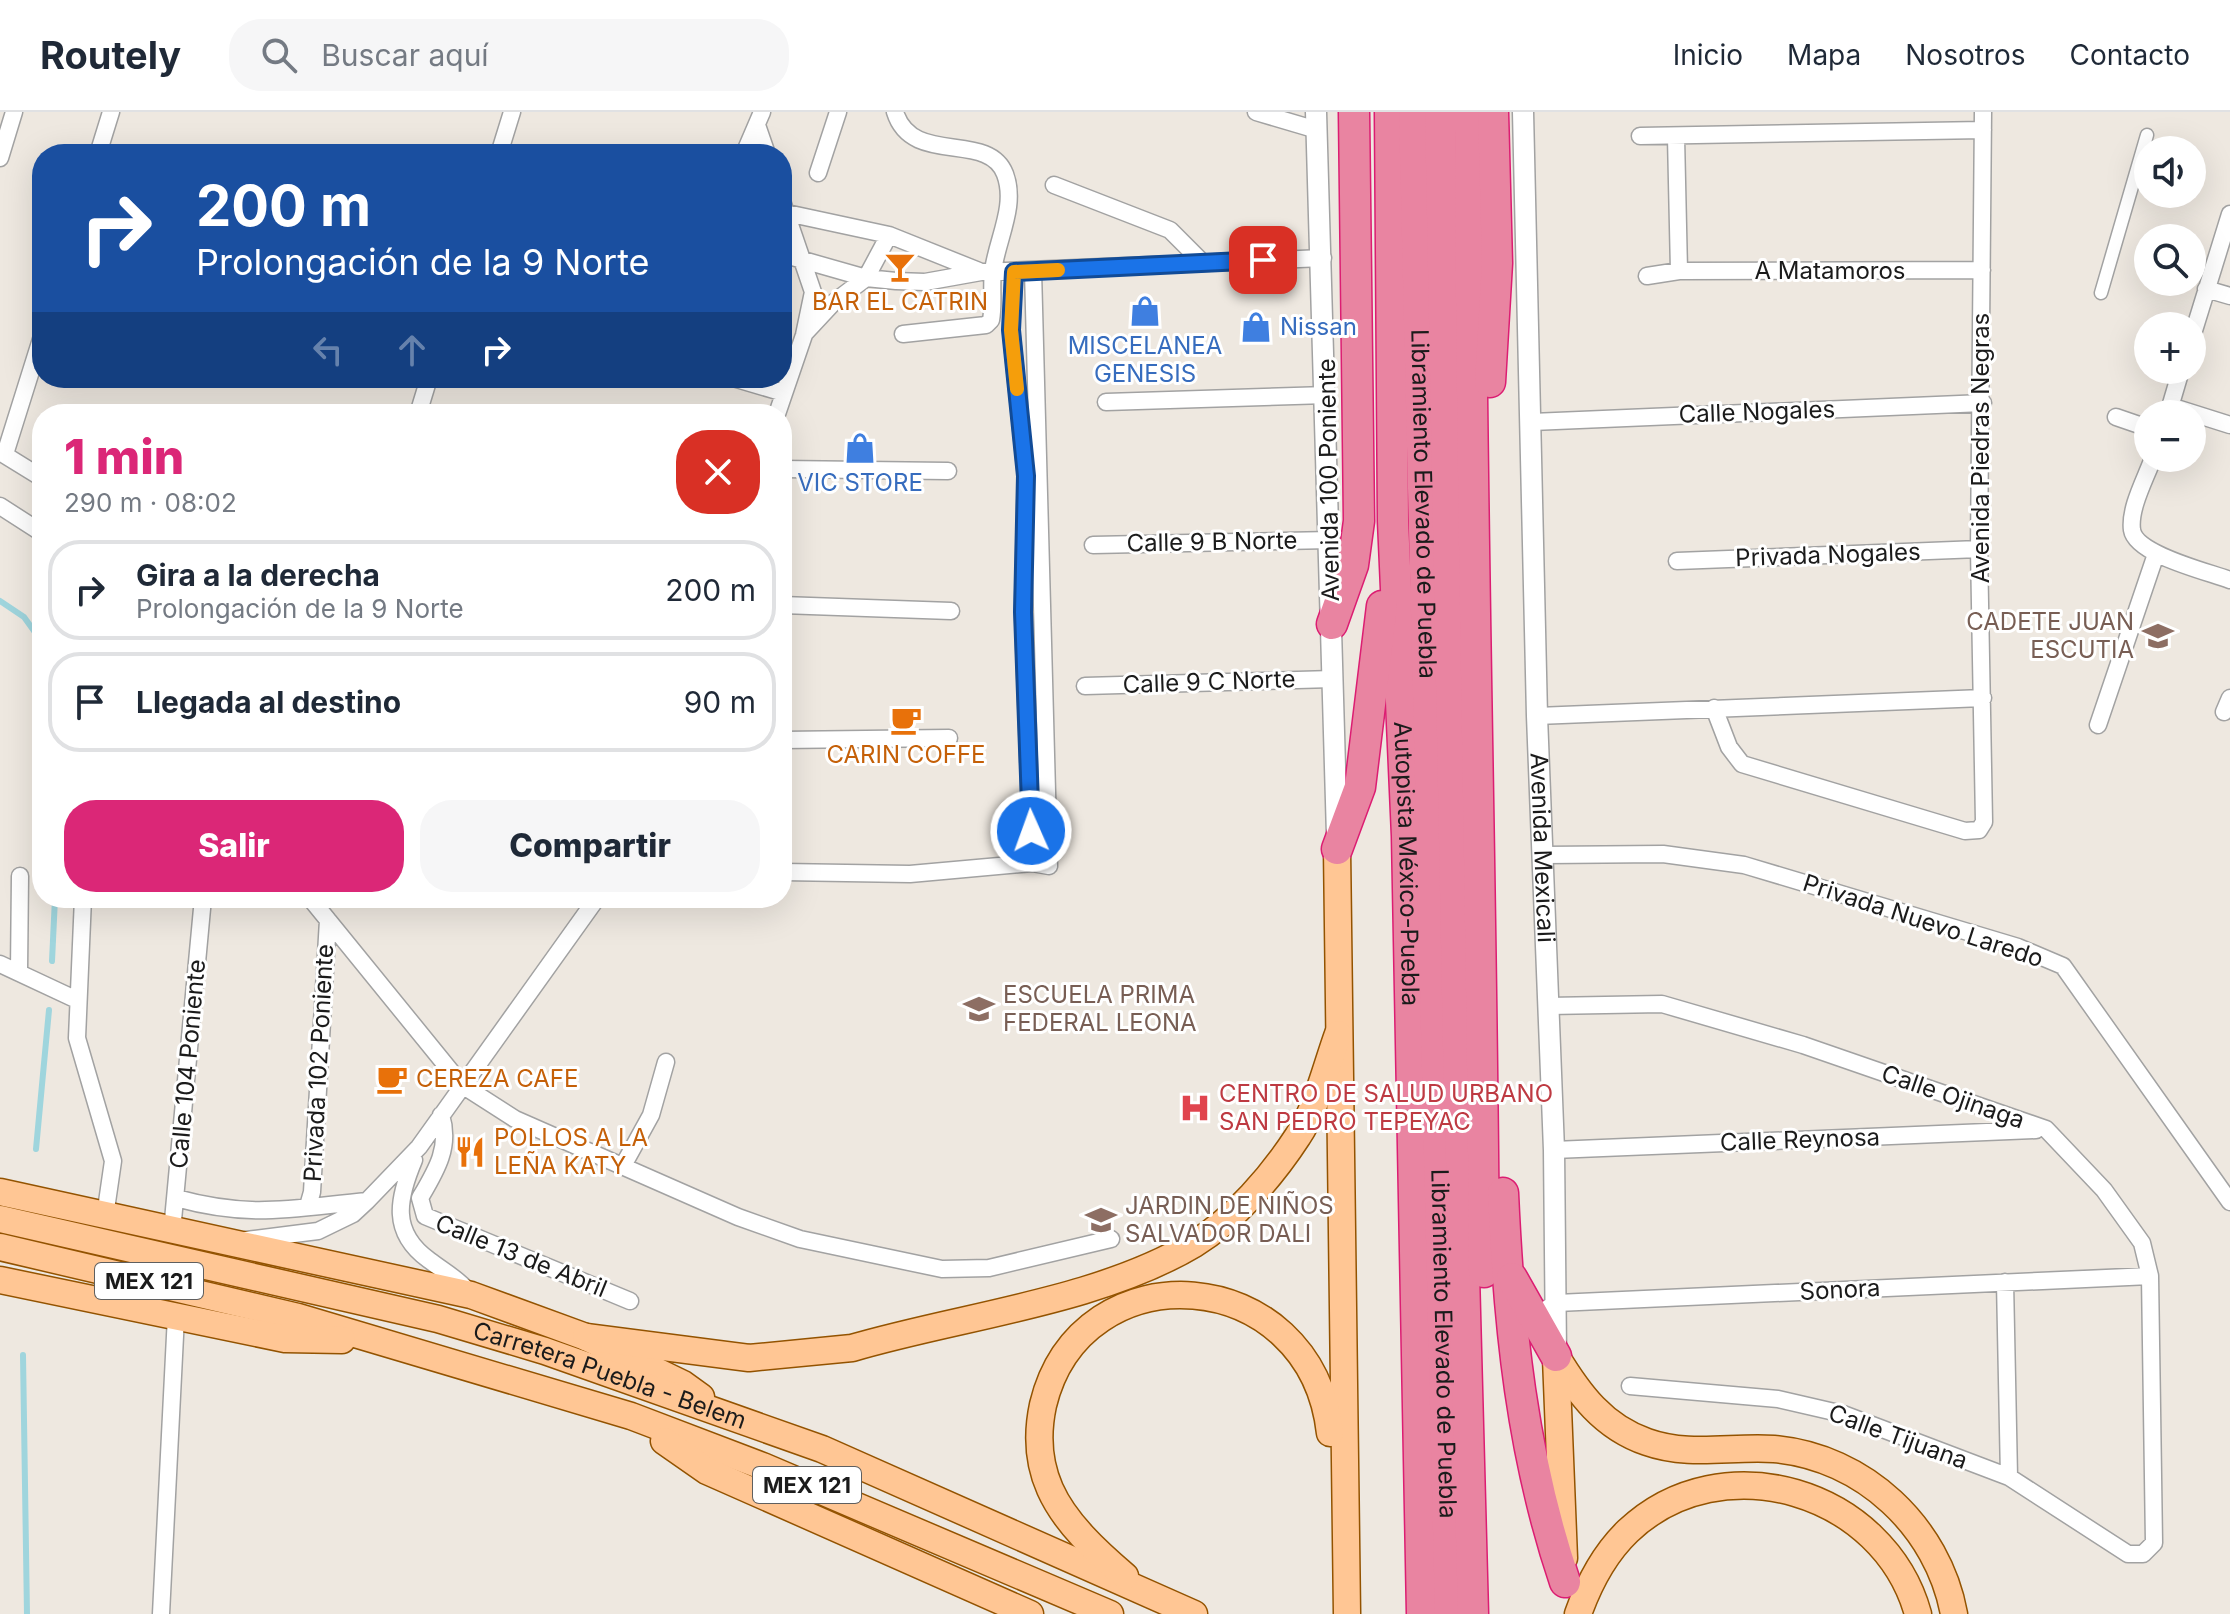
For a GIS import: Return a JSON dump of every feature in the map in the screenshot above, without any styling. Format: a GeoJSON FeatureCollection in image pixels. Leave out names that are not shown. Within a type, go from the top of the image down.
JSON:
{"type":"FeatureCollection","features":[{"type":"Feature","properties":{"kind":"highway"},"geometry":{"type":"LineString","coordinates":[[1332,624],[1353,565],[1359,499],[1354,112]]}},
{"type":"Feature","properties":{"kind":"highway","name":"Autopista México-Puebla"},"geometry":{"type":"LineString","coordinates":[[1390,112],[1393,521],[1407,836],[1422,1614]]}},
{"type":"Feature","properties":{"kind":"highway","name":"Libramiento Elevado de Puebla"},"geometry":{"type":"LineString","coordinates":[[1414,112],[1450,1614]]}},
{"type":"Feature","properties":{"kind":"highway","name":"Libramiento Elevado de Puebla"},"geometry":{"type":"LineString","coordinates":[[1440,112],[1457,1032],[1473,1614]]}},
{"type":"Feature","properties":{"kind":"highway"},"geometry":{"type":"LineString","coordinates":[[1470,112],[1472,597],[1482,868],[1486,1614]]}},
{"type":"Feature","properties":{"kind":"highway"},"geometry":{"type":"LineString","coordinates":[[1479,750],[1497,263],[1493,112]]}},
{"type":"Feature","properties":{"kind":"highway"},"geometry":{"type":"LineString","coordinates":[[1337,849],[1360,787],[1393,521]]}},
{"type":"Feature","properties":{"kind":"highway"},"geometry":{"type":"LineString","coordinates":[[1482,868],[1491,903],[1514,1354],[1528,1451],[1565,1582]]}},
{"type":"Feature","properties":{"kind":"highway"},"geometry":{"type":"LineString","coordinates":[[1508,1271],[1545,1309],[1556,1356]]}},
{"type":"Feature","properties":{"kind":"main road"},"geometry":{"type":"LineString","coordinates":[[1337,849],[1347,1614]]}},
{"type":"Feature","properties":{"kind":"main road"},"geometry":{"type":"LineString","coordinates":[[586,1337],[749,1358],[821,1353],[852,1348],[1095,1286],[1146,1267],[1196,1243],[1238,1209],[1272,1170],[1300,1134],[1338,1034]]}},
{"type":"Feature","properties":{"kind":"main road"},"geometry":{"type":"LineString","coordinates":[[0,1192],[471,1295],[586,1337],[683,1384],[730,1418]]}},
{"type":"Feature","properties":{"kind":"main road","name":"Carretera Puebla - Belem"},"geometry":{"type":"LineString","coordinates":[[0,1219],[438,1319],[545,1351],[822,1449],[1194,1614]]}},
{"type":"Feature","properties":{"kind":"main road","name":"Carretera Puebla - Belem"},"geometry":{"type":"LineString","coordinates":[[0,1247],[298,1317],[498,1374],[765,1467],[1110,1614]]}},
{"type":"Feature","properties":{"kind":"main road"},"geometry":{"type":"LineString","coordinates":[[0,1280],[285,1339],[381,1341]]}},
{"type":"Feature","properties":{"kind":"main road"},"geometry":{"type":"LineString","coordinates":[[1150,1595],[1104,1558],[1066,1515],[1045,1478],[1040,1448],[1044,1402],[1064,1356],[1097,1324],[1138,1303],[1191,1294],[1223,1299],[1262,1316],[1289,1338],[1312,1369],[1327,1408],[1344,1532]]}},
{"type":"Feature","properties":{"kind":"main road"},"geometry":{"type":"LineString","coordinates":[[1556,1356],[1567,1614]]}},
{"type":"Feature","properties":{"kind":"main road"},"geometry":{"type":"LineString","coordinates":[[1556,1356],[1579,1394],[1593,1408],[1626,1433],[1646,1442],[1685,1450],[1752,1448],[1799,1453],[1862,1479],[1902,1511],[1923,1536],[1940,1566],[1954,1614]]}},
{"type":"Feature","properties":{"kind":"main road"},"geometry":{"type":"LineString","coordinates":[[647,1424],[707,1471],[1030,1614]]}},
{"type":"Feature","properties":{"kind":"main road"},"geometry":{"type":"LineString","coordinates":[[1578,1614],[1606,1555],[1637,1524],[1688,1496],[1747,1484],[1780,1487],[1812,1497],[1861,1527],[1884,1550],[1904,1578],[1918,1614]]}},
{"type":"Feature","properties":{"kind":"street"},"geometry":{"type":"LineString","coordinates":[[0,158],[14,112]]}},
{"type":"Feature","properties":{"kind":"street"},"geometry":{"type":"LineString","coordinates":[[101,144],[111,112]]}},
{"type":"Feature","properties":{"kind":"street"},"geometry":{"type":"LineString","coordinates":[[502,144],[512,112]]}},
{"type":"Feature","properties":{"kind":"street"},"geometry":{"type":"LineString","coordinates":[[818,173],[838,112]]}},
{"type":"Feature","properties":{"kind":"street"},"geometry":{"type":"LineString","coordinates":[[895,112],[899,127],[907,134],[926,143],[992,158],[1004,170],[1009,201],[987,272],[992,311],[986,325],[903,334]]}},
{"type":"Feature","properties":{"kind":"street"},"geometry":{"type":"LineString","coordinates":[[1256,112],[1317,121]]}},
{"type":"Feature","properties":{"kind":"street","name":"Avenida Mexicali"},"geometry":{"type":"LineString","coordinates":[[1523,112],[1537,716],[1545,855],[1554,1150],[1545,1309]]}},
{"type":"Feature","properties":{"kind":"street","name":"Avenida Piedras Negras"},"geometry":{"type":"LineString","coordinates":[[1714,708],[1729,747],[1742,764],[1965,831],[1979,830],[1984,822],[1979,549],[1983,403],[1983,112]]}},
{"type":"Feature","properties":{"kind":"street"},"geometry":{"type":"LineString","coordinates":[[748,144],[760,118]]}},
{"type":"Feature","properties":{"kind":"street"},"geometry":{"type":"LineString","coordinates":[[760,118],[765,144]]}},
{"type":"Feature","properties":{"kind":"street","name":"Avenida 100 Poniente"},"geometry":{"type":"LineString","coordinates":[[1317,121],[1331,540],[1337,849]]}},
{"type":"Feature","properties":{"kind":"street"},"geometry":{"type":"LineString","coordinates":[[1640,136],[1983,130]]}},
{"type":"Feature","properties":{"kind":"street"},"geometry":{"type":"LineString","coordinates":[[2101,293],[2147,135]]}},
{"type":"Feature","properties":{"kind":"street"},"geometry":{"type":"LineString","coordinates":[[1676,137],[1679,271]]}},
{"type":"Feature","properties":{"kind":"street"},"geometry":{"type":"LineString","coordinates":[[1054,185],[1170,230],[1202,262]]}},
{"type":"Feature","properties":{"kind":"street"},"geometry":{"type":"LineString","coordinates":[[792,211],[889,235],[987,272]]}},
{"type":"Feature","properties":{"kind":"street"},"geometry":{"type":"LineString","coordinates":[[2230,214],[2206,289],[2230,296]]}},
{"type":"Feature","properties":{"kind":"street"},"geometry":{"type":"LineString","coordinates":[[792,231],[813,292],[804,335],[792,370]]}},
{"type":"Feature","properties":{"kind":"street"},"geometry":{"type":"LineString","coordinates":[[804,335],[833,303],[866,278],[889,235]]}},
{"type":"Feature","properties":{"kind":"street"},"geometry":{"type":"LineString","coordinates":[[792,256],[866,278],[925,282],[987,272],[1323,258]]}},
{"type":"Feature","properties":{"kind":"street","name":"A Matamoros"},"geometry":{"type":"LineString","coordinates":[[1647,276],[1679,271],[1982,270]]}},
{"type":"Feature","properties":{"kind":"street"},"geometry":{"type":"LineString","coordinates":[[792,872],[910,874],[1032,863],[1049,866],[1033,271]]}},
{"type":"Feature","properties":{"kind":"street"},"geometry":{"type":"LineString","coordinates":[[1014,272],[1011,330],[1026,476],[1023,612],[1032,863]]}},
{"type":"Feature","properties":{"kind":"street"},"geometry":{"type":"LineString","coordinates":[[32,366],[3,453],[32,472]]}},
{"type":"Feature","properties":{"kind":"street"},"geometry":{"type":"LineString","coordinates":[[767,388],[784,393]]}},
{"type":"Feature","properties":{"kind":"street"},"geometry":{"type":"LineString","coordinates":[[780,404],[786,388]]}},
{"type":"Feature","properties":{"kind":"street"},"geometry":{"type":"LineString","coordinates":[[1106,402],[1327,395]]}},
{"type":"Feature","properties":{"kind":"street","name":"Calle Nogales"},"geometry":{"type":"LineString","coordinates":[[1532,422],[1983,403]]}},
{"type":"Feature","properties":{"kind":"street"},"geometry":{"type":"LineString","coordinates":[[2116,417],[2134,423]]}},
{"type":"Feature","properties":{"kind":"street"},"geometry":{"type":"LineString","coordinates":[[2206,419],[2230,425]]}},
{"type":"Feature","properties":{"kind":"street"},"geometry":{"type":"LineString","coordinates":[[792,469],[948,471]]}},
{"type":"Feature","properties":{"kind":"street"},"geometry":{"type":"LineString","coordinates":[[2148,472],[2134,514],[2132,531],[2136,540],[2156,554],[2230,580]]}},
{"type":"Feature","properties":{"kind":"street"},"geometry":{"type":"LineString","coordinates":[[0,506],[32,527]]}},
{"type":"Feature","properties":{"kind":"street","name":"Calle 9 B Norte"},"geometry":{"type":"LineString","coordinates":[[1093,545],[1331,540]]}},
{"type":"Feature","properties":{"kind":"street","name":"Privada Nogales"},"geometry":{"type":"LineString","coordinates":[[1677,561],[1979,549]]}},
{"type":"Feature","properties":{"kind":"street"},"geometry":{"type":"LineString","coordinates":[[2098,725],[2156,554]]}},
{"type":"Feature","properties":{"kind":"street"},"geometry":{"type":"LineString","coordinates":[[792,605],[951,611]]}},
{"type":"Feature","properties":{"kind":"street","name":"Calle 9 C Norte"},"geometry":{"type":"LineString","coordinates":[[1085,686],[1333,679]]}},
{"type":"Feature","properties":{"kind":"street"},"geometry":{"type":"LineString","coordinates":[[1537,716],[1983,698]]}},
{"type":"Feature","properties":{"kind":"street"},"geometry":{"type":"LineString","coordinates":[[792,740],[949,738]]}},
{"type":"Feature","properties":{"kind":"street","name":"Privada Nuevo Laredo"},"geometry":{"type":"LineString","coordinates":[[1545,855],[1663,854],[1744,865],[2018,947],[2063,966],[2230,1202]]}},
{"type":"Feature","properties":{"kind":"street"},"geometry":{"type":"LineString","coordinates":[[19,971],[20,876]]}},
{"type":"Feature","properties":{"kind":"street"},"geometry":{"type":"LineString","coordinates":[[82,908],[77,1038],[113,1161],[105,1216]]}},
{"type":"Feature","properties":{"kind":"street","name":"Calle 104 Poniente"},"geometry":{"type":"LineString","coordinates":[[172,1231],[202,908]]}},
{"type":"Feature","properties":{"kind":"street"},"geometry":{"type":"LineString","coordinates":[[318,908],[462,1085],[515,1119],[624,1164],[738,1217],[800,1239],[942,1269],[989,1268],[1111,1239]]}},
{"type":"Feature","properties":{"kind":"street"},"geometry":{"type":"LineString","coordinates":[[225,1243],[318,1231],[336,1225],[367,1201],[419,1147],[590,908]]}},
{"type":"Feature","properties":{"kind":"street","name":"Privada 102 Poniente"},"geometry":{"type":"LineString","coordinates":[[308,1206],[312,1192],[328,920]]}},
{"type":"Feature","properties":{"kind":"street"},"geometry":{"type":"LineString","coordinates":[[0,964],[77,1000]]}},
{"type":"Feature","properties":{"kind":"street","name":"Calle Ojinaga"},"geometry":{"type":"LineString","coordinates":[[1548,1006],[1662,1004],[1803,1045],[2046,1129],[2104,1190],[2142,1243],[2150,1276],[2154,1543],[2143,1554]]}},
{"type":"Feature","properties":{"kind":"street"},"geometry":{"type":"LineString","coordinates":[[624,1164],[651,1115],[666,1062]]}},
{"type":"Feature","properties":{"kind":"street","name":"Calle 13 de Abril"},"geometry":{"type":"LineString","coordinates":[[441,1115],[445,1127],[442,1158],[420,1198],[425,1216],[630,1301]]}},
{"type":"Feature","properties":{"kind":"street","name":"Calle Reynosa"},"geometry":{"type":"LineString","coordinates":[[1554,1150],[2046,1129]]}},
{"type":"Feature","properties":{"kind":"street"},"geometry":{"type":"LineString","coordinates":[[419,1147],[399,1199],[402,1228],[421,1254],[471,1295]]}},
{"type":"Feature","properties":{"kind":"street"},"geometry":{"type":"LineString","coordinates":[[176,1198],[218,1209],[250,1213],[295,1211],[308,1206],[367,1201]]}},
{"type":"Feature","properties":{"kind":"street","name":"Sonora"},"geometry":{"type":"LineString","coordinates":[[1545,1309],[2150,1276]]}},
{"type":"Feature","properties":{"kind":"street"},"geometry":{"type":"LineString","coordinates":[[2005,1282],[2009,1477]]}},
{"type":"Feature","properties":{"kind":"street"},"geometry":{"type":"LineString","coordinates":[[161,1614],[176,1316]]}},
{"type":"Feature","properties":{"kind":"street","name":"Calle Tijuana"},"geometry":{"type":"LineString","coordinates":[[1630,1386],[1763,1397],[1843,1414],[2009,1477],[2128,1554],[2143,1554]]}},
{"type":"Feature","properties":{"kind":"waterway"},"geometry":{"type":"LineString","coordinates":[[0,601],[24,617],[32,628]]}},
{"type":"Feature","properties":{"kind":"waterway"},"geometry":{"type":"LineString","coordinates":[[52,961],[55,908]]}},
{"type":"Feature","properties":{"kind":"waterway"},"geometry":{"type":"LineString","coordinates":[[36,1149],[49,1010]]}},
{"type":"Feature","properties":{"kind":"waterway"},"geometry":{"type":"LineString","coordinates":[[23,1355],[27,1614]]}},
{"type":"Feature","properties":{"kind":"slow traffic"},"geometry":{"type":"LineString","coordinates":[[1017,389],[1011,330],[1014,272],[1058,270]]}},
{"type":"Feature","properties":{"kind":"place","name":"BAR EL CATRIN"},"geometry":{"type":"Point","coordinates":[900,267]}},
{"type":"Feature","properties":{"kind":"place","name":"MISCELANEA GENESIS"},"geometry":{"type":"Point","coordinates":[1145,311]}},
{"type":"Feature","properties":{"kind":"place","name":"Nissan"},"geometry":{"type":"Point","coordinates":[1256,327]}},
{"type":"Feature","properties":{"kind":"place","name":"VIC STORE"},"geometry":{"type":"Point","coordinates":[860,448]}},
{"type":"Feature","properties":{"kind":"place","name":"CADETE JUAN ESCUTIA"},"geometry":{"type":"Point","coordinates":[2158,636]}},
{"type":"Feature","properties":{"kind":"place","name":"CARIN COFFE"},"geometry":{"type":"Point","coordinates":[906,720]}},
{"type":"Feature","properties":{"kind":"place","name":"ESCUELA PRIMA FEDERAL LEONA"},"geometry":{"type":"Point","coordinates":[979,1009]}},
{"type":"Feature","properties":{"kind":"place","name":"CEREZA CAFE"},"geometry":{"type":"Point","coordinates":[392,1079]}},
{"type":"Feature","properties":{"kind":"place","name":"CENTRO DE SALUD URBANO SAN PEDRO TEPEYAC"},"geometry":{"type":"Point","coordinates":[1195,1108]}},
{"type":"Feature","properties":{"kind":"place","name":"POLLOS A LA LEÑA KATY"},"geometry":{"type":"Point","coordinates":[470,1152]}},
{"type":"Feature","properties":{"kind":"place","name":"JARDIN DE NIÑOS SALVADOR DALI"},"geometry":{"type":"Point","coordinates":[1101,1220]}},
{"type":"Feature","properties":{"kind":"route"},"geometry":{"type":"LineString","coordinates":[[1031,831],[1023,612],[1026,476],[1011,330],[1014,272],[1263,260]]}}]}
